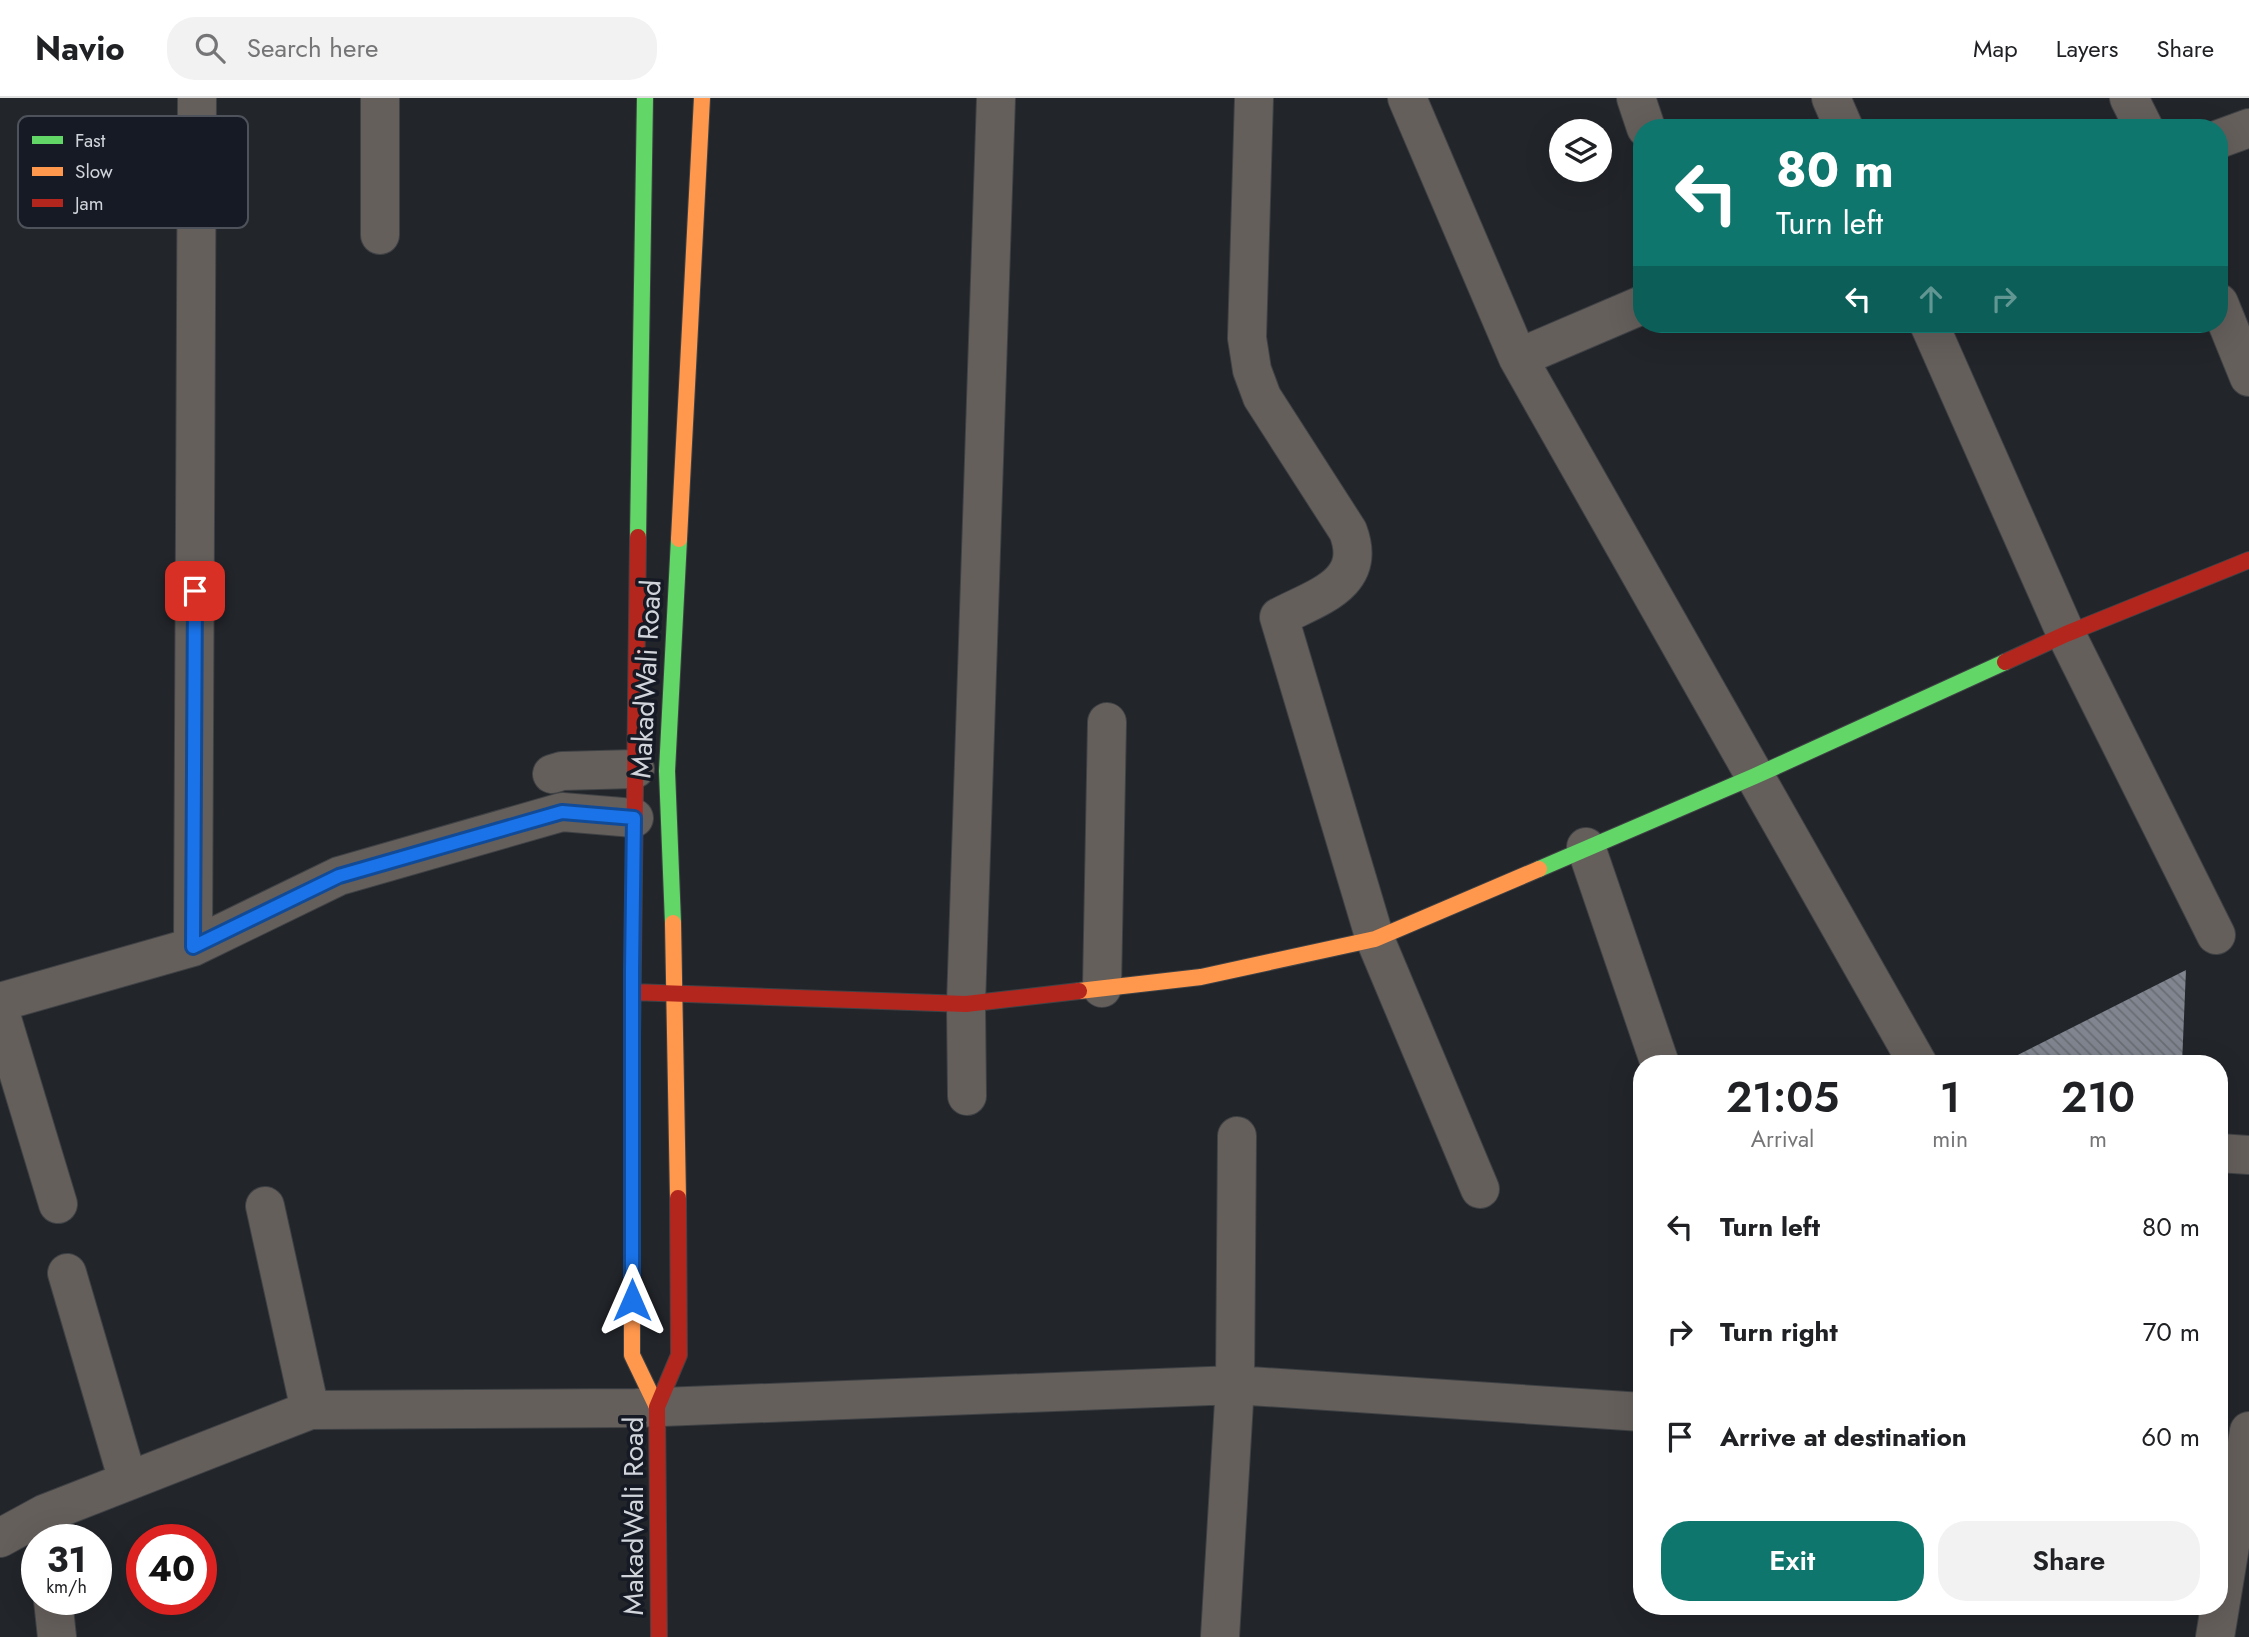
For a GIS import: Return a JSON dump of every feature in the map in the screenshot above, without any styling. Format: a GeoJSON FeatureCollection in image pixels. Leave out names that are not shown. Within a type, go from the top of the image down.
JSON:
{"type":"FeatureCollection","features":[{"type":"Feature","properties":{"kind":"street"},"geometry":{"type":"LineString","coordinates":[[197,98],[197,116]]}},
{"type":"Feature","properties":{"kind":"street"},"geometry":{"type":"LineString","coordinates":[[380,98],[380,235]]}},
{"type":"Feature","properties":{"kind":"street"},"geometry":{"type":"LineString","coordinates":[[645,98],[632,992],[632,1355],[657,1407]]}},
{"type":"Feature","properties":{"kind":"street","name":"MakadWali Road"},"geometry":{"type":"LineString","coordinates":[[659,1637],[657,1407],[679,1355],[676,994],[667,771],[702,98]]}},
{"type":"Feature","properties":{"kind":"street"},"geometry":{"type":"LineString","coordinates":[[967,1096],[966,1004],[996,98]]}},
{"type":"Feature","properties":{"kind":"street"},"geometry":{"type":"LineString","coordinates":[[1254,98],[1247,338],[1252,370],[1262,397],[1348,531],[1354,561],[1349,572],[1335,587],[1279,617],[1375,939],[1480,1189]]}},
{"type":"Feature","properties":{"kind":"street"},"geometry":{"type":"LineString","coordinates":[[1407,98],[1518,358],[1913,1055]]}},
{"type":"Feature","properties":{"kind":"street"},"geometry":{"type":"LineString","coordinates":[[1636,98],[1643,119]]}},
{"type":"Feature","properties":{"kind":"street"},"geometry":{"type":"LineString","coordinates":[[1830,98],[1840,119]]}},
{"type":"Feature","properties":{"kind":"street"},"geometry":{"type":"LineString","coordinates":[[2129,98],[2140,119]]}},
{"type":"Feature","properties":{"kind":"street"},"geometry":{"type":"LineString","coordinates":[[2228,136],[2249,128]]}},
{"type":"Feature","properties":{"kind":"street"},"geometry":{"type":"LineString","coordinates":[[193,947],[196,228]]}},
{"type":"Feature","properties":{"kind":"street"},"geometry":{"type":"LineString","coordinates":[[1518,358],[1633,309]]}},
{"type":"Feature","properties":{"kind":"street"},"geometry":{"type":"LineString","coordinates":[[2228,325],[2249,377]]}},
{"type":"Feature","properties":{"kind":"street"},"geometry":{"type":"LineString","coordinates":[[1933,333],[2066,634],[2216,934]]}},
{"type":"Feature","properties":{"kind":"street"},"geometry":{"type":"LineString","coordinates":[[632,992],[966,1004],[1201,976],[1375,939],[1755,776],[2066,634],[2249,560]]}},
{"type":"Feature","properties":{"kind":"street"},"geometry":{"type":"LineString","coordinates":[[1102,988],[1107,722]]}},
{"type":"Feature","properties":{"kind":"street"},"geometry":{"type":"LineString","coordinates":[[552,774],[562,771],[635,769]]}},
{"type":"Feature","properties":{"kind":"street"},"geometry":{"type":"LineString","coordinates":[[0,1002],[193,947],[339,876],[562,812],[634,818]]}},
{"type":"Feature","properties":{"kind":"street"},"geometry":{"type":"LineString","coordinates":[[1586,847],[1657,1055]]}},
{"type":"Feature","properties":{"kind":"street"},"geometry":{"type":"LineString","coordinates":[[0,1012],[58,1204]]}},
{"type":"Feature","properties":{"kind":"street"},"geometry":{"type":"LineString","coordinates":[[1220,1637],[1235,1385],[1237,1136]]}},
{"type":"Feature","properties":{"kind":"street"},"geometry":{"type":"LineString","coordinates":[[2228,1154],[2249,1155]]}},
{"type":"Feature","properties":{"kind":"street"},"geometry":{"type":"LineString","coordinates":[[265,1206],[310,1410]]}},
{"type":"Feature","properties":{"kind":"street"},"geometry":{"type":"LineString","coordinates":[[67,1273],[128,1482]]}},
{"type":"Feature","properties":{"kind":"street"},"geometry":{"type":"LineString","coordinates":[[51,1524],[128,1482],[310,1410],[657,1407],[1235,1385],[1633,1411]]}},
{"type":"Feature","properties":{"kind":"street"},"geometry":{"type":"LineString","coordinates":[[2228,1542],[2241,1447]]}},
{"type":"Feature","properties":{"kind":"street"},"geometry":{"type":"LineString","coordinates":[[0,1538],[21,1533]]}},
{"type":"Feature","properties":{"kind":"street"},"geometry":{"type":"LineString","coordinates":[[55,1615],[57,1637]]}},
{"type":"Feature","properties":{"kind":"street"},"geometry":{"type":"LineString","coordinates":[[2215,1637],[2218,1615]]}},
{"type":"Feature","properties":{"kind":"building"},"geometry":{"type":"Polygon","coordinates":[[[2186,970],[2182,1055],[2018,1055],[2186,970]]]}},
{"type":"Feature","properties":{"kind":"traffic: fast"},"geometry":{"type":"LineString","coordinates":[[638,537],[645,98]]}},
{"type":"Feature","properties":{"kind":"traffic: fast"},"geometry":{"type":"LineString","coordinates":[[673,923],[667,771],[679,539]]}},
{"type":"Feature","properties":{"kind":"traffic: fast"},"geometry":{"type":"LineString","coordinates":[[1539,869],[1755,776],[2005,662]]}},
{"type":"Feature","properties":{"kind":"traffic: slow"},"geometry":{"type":"LineString","coordinates":[[679,539],[702,98]]}},
{"type":"Feature","properties":{"kind":"traffic: slow"},"geometry":{"type":"LineString","coordinates":[[1079,991],[1201,977],[1375,939],[1539,869]]}},
{"type":"Feature","properties":{"kind":"traffic: slow"},"geometry":{"type":"LineString","coordinates":[[673,923],[678,1198]]}},
{"type":"Feature","properties":{"kind":"traffic: slow"},"geometry":{"type":"LineString","coordinates":[[632,1041],[632,1355],[657,1407]]}},
{"type":"Feature","properties":{"kind":"traffic: jam"},"geometry":{"type":"LineString","coordinates":[[632,1041],[638,537]]}},
{"type":"Feature","properties":{"kind":"traffic: jam"},"geometry":{"type":"LineString","coordinates":[[2005,662],[2066,634],[2249,560]]}},
{"type":"Feature","properties":{"kind":"traffic: jam"},"geometry":{"type":"LineString","coordinates":[[632,992],[966,1004],[1079,991]]}},
{"type":"Feature","properties":{"kind":"traffic: jam"},"geometry":{"type":"LineString","coordinates":[[659,1637],[657,1407],[679,1355],[678,1198]]}},
{"type":"Feature","properties":{"kind":"route"},"geometry":{"type":"LineString","coordinates":[[195,591],[193,947],[339,876],[562,812],[634,818],[632,1300]]}}]}
